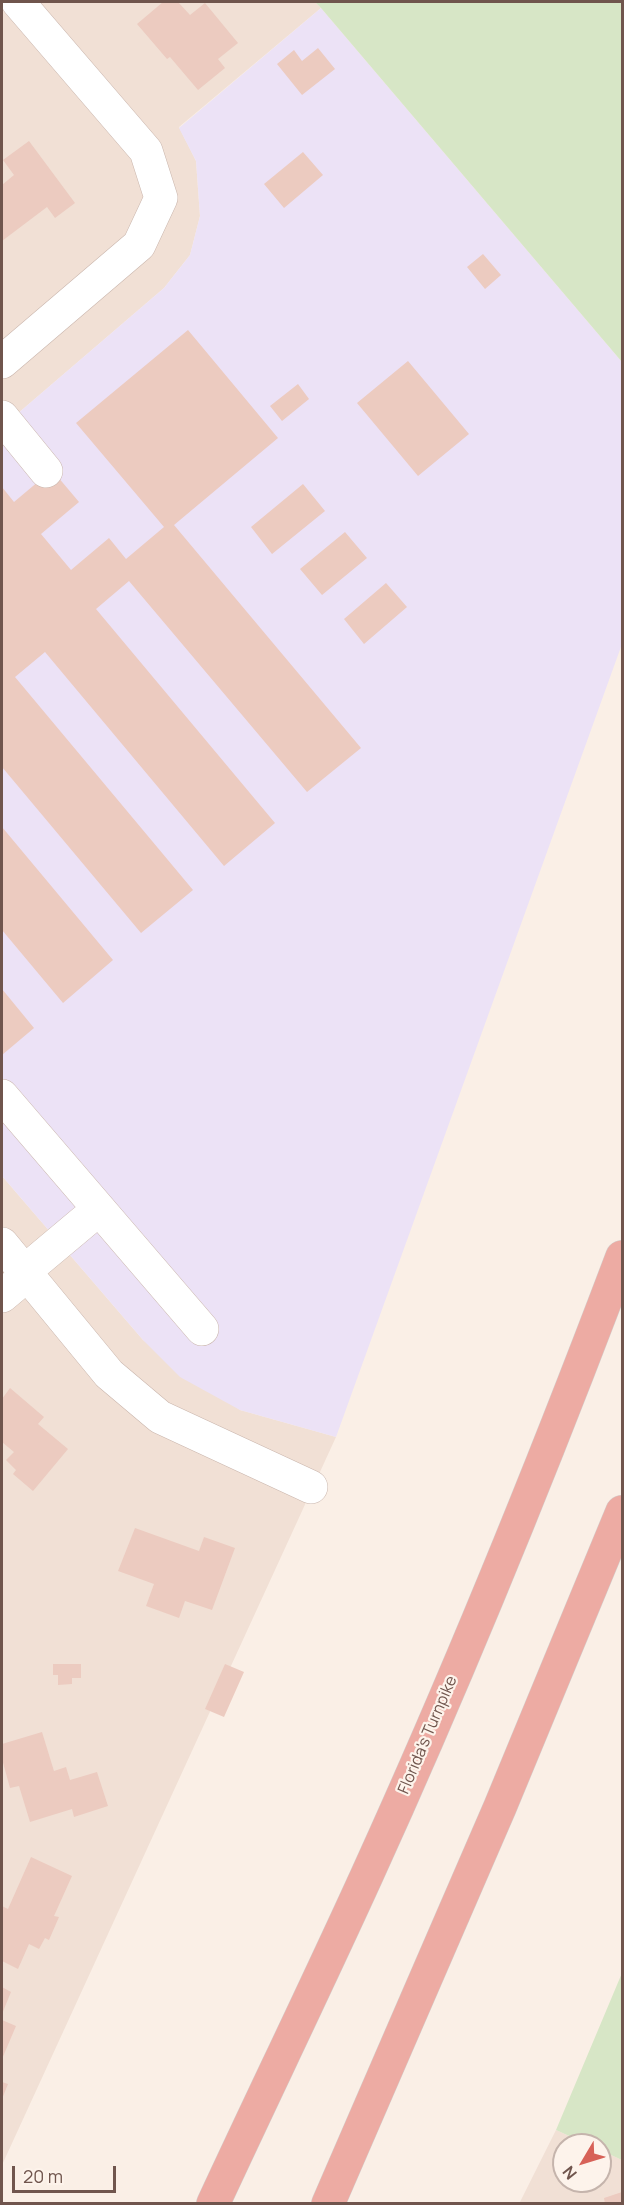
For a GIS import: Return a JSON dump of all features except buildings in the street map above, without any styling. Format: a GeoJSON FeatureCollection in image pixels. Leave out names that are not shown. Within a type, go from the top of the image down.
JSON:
{"type":"FeatureCollection","features":[{"type":"Feature","properties":{"kind":"highway","name":"Florida's Turnpike"},"geometry":{"type":"LineString","coordinates":[[213,2204],[410,1777],[556,1432],[622,1257]]}},
{"type":"Feature","properties":{"kind":"highway"},"geometry":{"type":"LineString","coordinates":[[328,2204],[500,1807],[622,1512]]}},
{"type":"Feature","properties":{"kind":"street"},"geometry":{"type":"LineString","coordinates":[[2,362],[139,245],[161,198],[146,152],[18,2]]}},
{"type":"Feature","properties":{"kind":"street"},"geometry":{"type":"LineString","coordinates":[[2,417],[46,471]]}},
{"type":"Feature","properties":{"kind":"street"},"geometry":{"type":"LineString","coordinates":[[2,1096],[202,1329]]}},
{"type":"Feature","properties":{"kind":"street"},"geometry":{"type":"LineString","coordinates":[[2,1296],[99,1209]]}},
{"type":"Feature","properties":{"kind":"street"},"geometry":{"type":"LineString","coordinates":[[2,1244],[109,1374],[160,1417],[311,1486]]}},
{"type":"Feature","properties":{"kind":"shaded area"},"geometry":{"type":"Polygon","coordinates":[[[2,2],[315,2],[321,8],[179,127],[196,161],[200,216],[190,255],[164,288],[2,427],[2,2]]]}},
{"type":"Feature","properties":{"kind":"shaded area"},"geometry":{"type":"Polygon","coordinates":[[[321,8],[622,362],[622,644],[336,1437],[240,1410],[180,1377],[143,1340],[2,1176],[2,427],[164,288],[190,255],[200,216],[196,161],[179,128],[321,8]]]}},
{"type":"Feature","properties":{"kind":"shaded area"},"geometry":{"type":"Polygon","coordinates":[[[2,1176],[143,1340],[240,1410],[336,1437],[2,2165],[2,1176]]]}},
{"type":"Feature","properties":{"kind":"shaded area"},"geometry":{"type":"Polygon","coordinates":[[[552,2138],[552,2193],[612,2193],[612,2155],[622,2160],[622,2203],[519,2204],[552,2138]]]}},
{"type":"Feature","properties":{"kind":"green space"},"geometry":{"type":"Polygon","coordinates":[[[315,2],[622,2],[622,362],[321,8],[315,2]]]}},
{"type":"Feature","properties":{"kind":"green space"},"geometry":{"type":"Polygon","coordinates":[[[622,1973],[622,2160],[612,2155],[612,2133],[563,2133],[556,2130],[622,1973]]]}}]}
